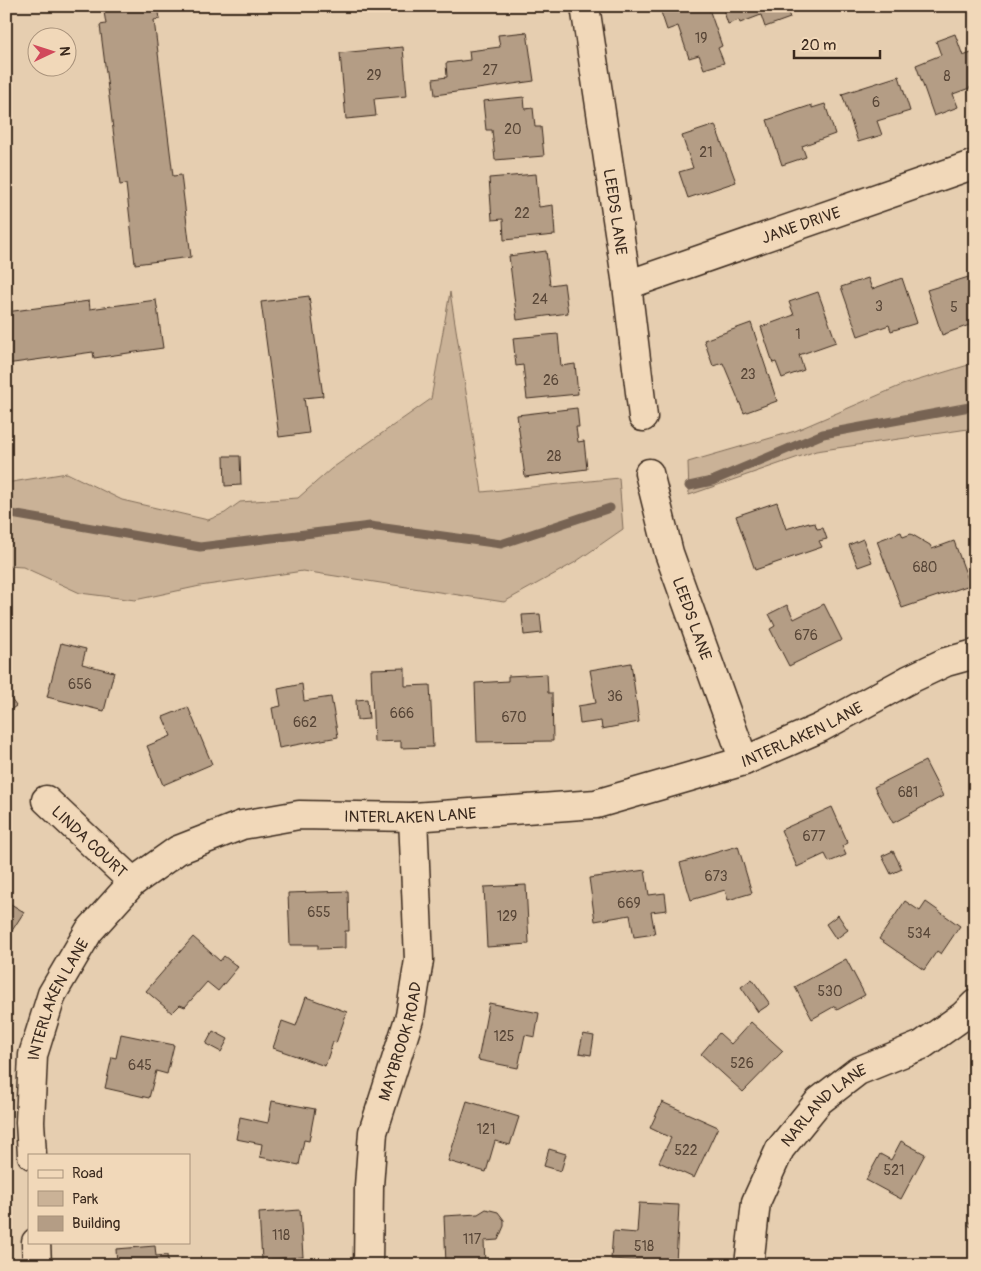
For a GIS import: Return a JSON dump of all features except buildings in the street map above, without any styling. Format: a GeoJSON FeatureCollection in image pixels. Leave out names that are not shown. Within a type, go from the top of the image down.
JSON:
{"type":"FeatureCollection","features":[{"type":"Feature","properties":{"kind":"street","name":"LEEDS LANE"},"geometry":{"type":"LineString","coordinates":[[586,6],[628,285],[643,417]]}},
{"type":"Feature","properties":{"kind":"street","name":"JANE DRIVE"},"geometry":{"type":"LineString","coordinates":[[628,285],[975,164]]}},
{"type":"Feature","properties":{"kind":"street","name":"LEEDS LANE"},"geometry":{"type":"LineString","coordinates":[[649,473],[669,553],[744,762]]}},
{"type":"Feature","properties":{"kind":"street","name":"INTERLAKEN LANE"},"geometry":{"type":"LineString","coordinates":[[32,1154],[30,1122],[33,1055],[52,994],[89,931],[133,882],[178,850],[242,825],[299,814],[413,817],[596,804],[744,762],[820,728],[946,662],[975,654]]}},
{"type":"Feature","properties":{"kind":"street","name":"LINDA COURT"},"geometry":{"type":"LineString","coordinates":[[46,800],[133,882]]}},
{"type":"Feature","properties":{"kind":"street","name":"MAYBROOK ROAD"},"geometry":{"type":"LineString","coordinates":[[368,1265],[369,1186],[373,1132],[410,1016],[419,960],[413,817]]}},
{"type":"Feature","properties":{"kind":"street","name":"NARLAND LANE"},"geometry":{"type":"LineString","coordinates":[[749,1265],[756,1202],[780,1149],[819,1101],[858,1071],[922,1045],[963,1016],[975,1004]]}},
{"type":"Feature","properties":{"kind":"street"},"geometry":{"type":"LineString","coordinates":[[36,1244],[37,1265]]}},
{"type":"Feature","properties":{"kind":"green space"},"geometry":{"type":"Polygon","coordinates":[[[450,292],[482,492],[619,478],[623,529],[574,563],[504,602],[303,571],[200,586],[135,600],[80,593],[23,567],[6,566],[6,483],[67,473],[122,500],[208,520],[225,513],[240,502],[298,498],[331,469],[431,399],[450,292]]]}},
{"type":"Feature","properties":{"kind":"green space"},"geometry":{"type":"Polygon","coordinates":[[[975,363],[975,428],[816,451],[689,495],[688,462],[795,431],[902,385],[975,363]]]}},
{"type":"Feature","properties":{"kind":"waterway"},"geometry":{"type":"LineString","coordinates":[[689,486],[712,481],[823,434],[975,406]]}},
{"type":"Feature","properties":{"kind":"waterway"},"geometry":{"type":"LineString","coordinates":[[6,513],[200,547],[370,526],[501,544],[610,508]]}}]}
